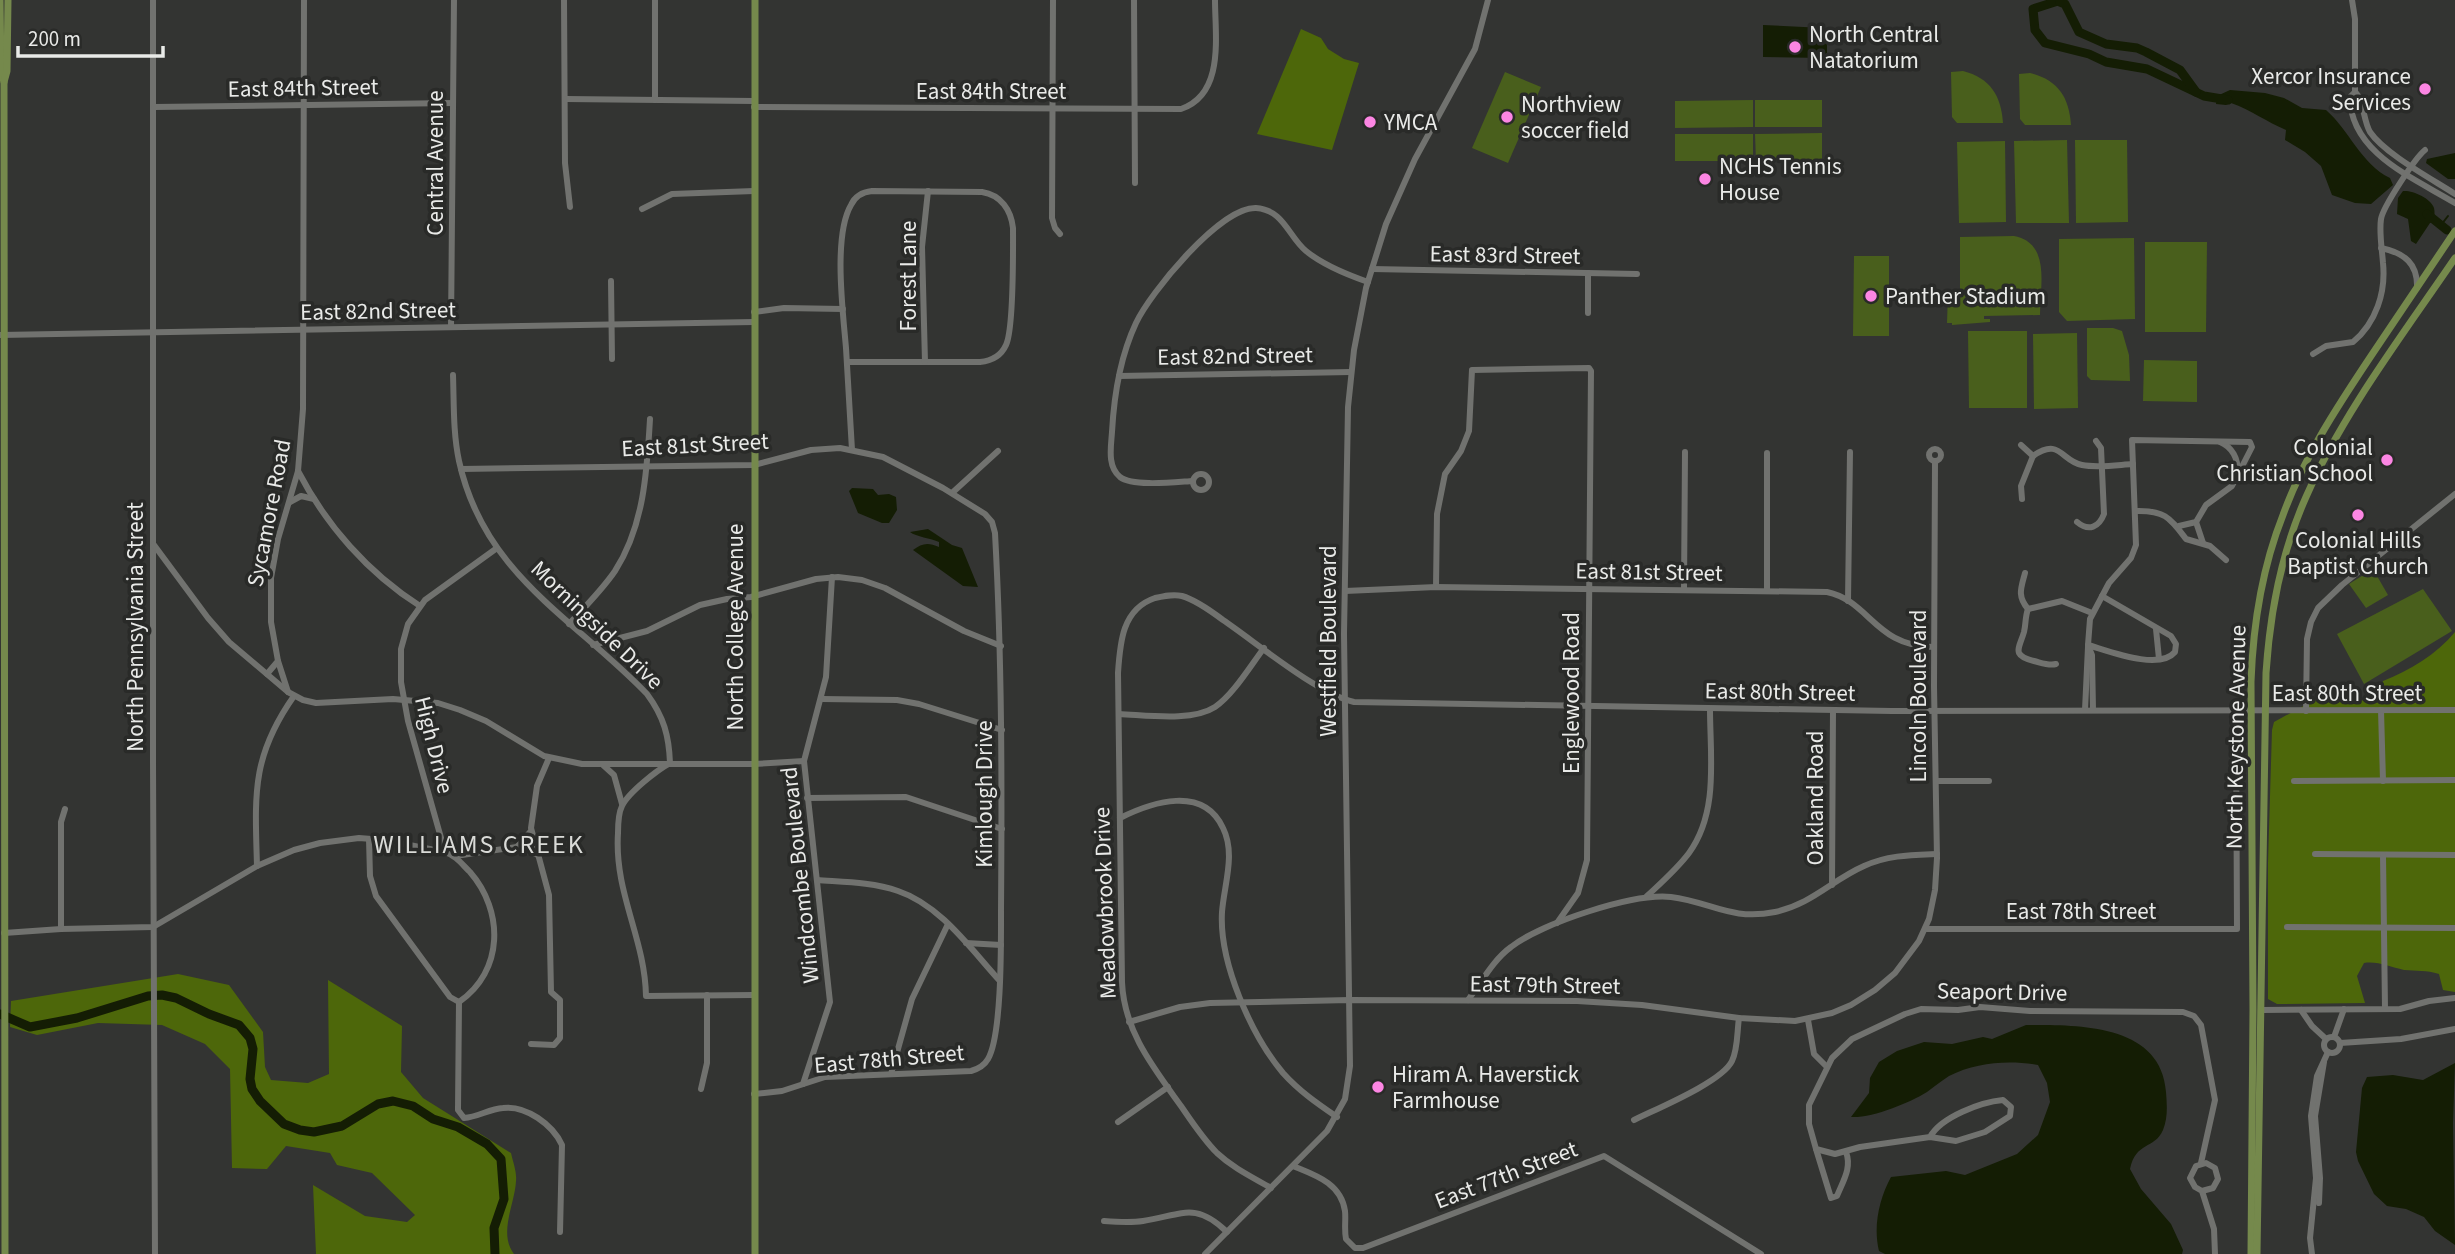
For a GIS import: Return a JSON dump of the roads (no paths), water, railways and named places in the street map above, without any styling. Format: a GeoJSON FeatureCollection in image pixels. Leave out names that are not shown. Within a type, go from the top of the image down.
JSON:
{"type":"FeatureCollection","features":[{"type":"Feature","properties":{"kind":"main road"},"geometry":{"type":"LineString","coordinates":[[0,0],[1,72],[4,82]]}},
{"type":"Feature","properties":{"kind":"main road"},"geometry":{"type":"LineString","coordinates":[[5,1254],[2,335],[4,82],[7,71],[8,0]]}},
{"type":"Feature","properties":{"kind":"main road","name":"North College Avenue"},"geometry":{"type":"LineString","coordinates":[[755,0],[755,1254]]}},
{"type":"Feature","properties":{"kind":"main road","name":"North Keystone Avenue"},"geometry":{"type":"LineString","coordinates":[[2251,1254],[2251,711],[2256,619],[2266,571],[2284,511],[2303,467],[2325,426],[2455,231]]}},
{"type":"Feature","properties":{"kind":"main road","name":"North Keystone Avenue"},"geometry":{"type":"LineString","coordinates":[[2258,1254],[2266,711],[2268,645],[2274,602],[2285,556],[2306,495],[2344,424],[2455,258]]}},
{"type":"Feature","properties":{"kind":"street","name":"North Pennsylvania Street"},"geometry":{"type":"LineString","coordinates":[[153,0],[155,1254]]}},
{"type":"Feature","properties":{"kind":"street","name":"Sycamore Road"},"geometry":{"type":"LineString","coordinates":[[291,694],[278,661],[271,622],[271,578],[278,539],[298,471],[303,409],[304,0]]}},
{"type":"Feature","properties":{"kind":"street","name":"Central Avenue"},"geometry":{"type":"LineString","coordinates":[[451,327],[453,0]]}},
{"type":"Feature","properties":{"kind":"street"},"geometry":{"type":"LineString","coordinates":[[564,0],[565,163],[570,207]]}},
{"type":"Feature","properties":{"kind":"street"},"geometry":{"type":"LineString","coordinates":[[655,0],[655,100]]}},
{"type":"Feature","properties":{"kind":"street"},"geometry":{"type":"LineString","coordinates":[[1053,0],[1052,218],[1060,234]]}},
{"type":"Feature","properties":{"kind":"street"},"geometry":{"type":"LineString","coordinates":[[1134,0],[1135,183]]}},
{"type":"Feature","properties":{"kind":"street","name":"East 84th Street"},"geometry":{"type":"LineString","coordinates":[[566,99],[1179,109],[1188,107],[1196,100],[1213,77],[1215,0]]}},
{"type":"Feature","properties":{"kind":"street","name":"Westfield Boulevard"},"geometry":{"type":"LineString","coordinates":[[1205,1254],[1327,1131],[1346,1097],[1350,1075],[1350,1000],[1345,591],[1351,372],[1368,282],[1399,194],[1475,49],[1488,0]]}},
{"type":"Feature","properties":{"kind":"street"},"geometry":{"type":"LineString","coordinates":[[2353,0],[2355,92],[2350,97],[2350,102],[2358,131],[2377,154],[2455,203]]}},
{"type":"Feature","properties":{"kind":"street"},"geometry":{"type":"LineString","coordinates":[[2355,92],[2360,96],[2364,119],[2374,137],[2455,194]]}},
{"type":"Feature","properties":{"kind":"street","name":"East 84th Street"},"geometry":{"type":"LineString","coordinates":[[153,107],[453,103]]}},
{"type":"Feature","properties":{"kind":"street"},"geometry":{"type":"LineString","coordinates":[[2312,354],[2329,345],[2353,342],[2372,319],[2383,289],[2382,215],[2425,150]]}},
{"type":"Feature","properties":{"kind":"street"},"geometry":{"type":"LineString","coordinates":[[642,209],[672,194],[754,191]]}},
{"type":"Feature","properties":{"kind":"street"},"geometry":{"type":"LineString","coordinates":[[847,362],[980,362],[998,356],[1009,336],[1013,233],[1012,218],[1001,201],[982,192],[872,191],[857,197],[849,209],[843,234],[841,266],[852,450]]}},
{"type":"Feature","properties":{"kind":"street","name":"Forest Lane"},"geometry":{"type":"LineString","coordinates":[[925,362],[922,247],[928,191]]}},
{"type":"Feature","properties":{"kind":"street"},"geometry":{"type":"LineString","coordinates":[[1193,481],[1133,482],[1118,475],[1112,467],[1111,456],[1119,376],[1137,321],[1169,277],[1205,236],[1244,210],[1265,210],[1278,215],[1306,251],[1368,282]]}},
{"type":"Feature","properties":{"kind":"street"},"geometry":{"type":"LineString","coordinates":[[2381,248],[2402,256],[2415,267],[2417,288]]}},
{"type":"Feature","properties":{"kind":"street"},"geometry":{"type":"LineString","coordinates":[[2415,267],[2433,264]]}},
{"type":"Feature","properties":{"kind":"street","name":"East 83rd Street"},"geometry":{"type":"LineString","coordinates":[[1372,269],[1637,274]]}},
{"type":"Feature","properties":{"kind":"street"},"geometry":{"type":"LineString","coordinates":[[1588,273],[1588,313]]}},
{"type":"Feature","properties":{"kind":"street"},"geometry":{"type":"LineString","coordinates":[[611,281],[612,359]]}},
{"type":"Feature","properties":{"kind":"street"},"geometry":{"type":"LineString","coordinates":[[754,312],[784,308],[843,309]]}},
{"type":"Feature","properties":{"kind":"street","name":"East 82nd Street"},"geometry":{"type":"LineString","coordinates":[[2,335],[754,321]]}},
{"type":"Feature","properties":{"kind":"street","name":"Englewood Road"},"geometry":{"type":"LineString","coordinates":[[1436,587],[1437,514],[1445,474],[1468,436],[1472,370],[1550,370],[1580,367],[1591,371],[1586,867],[1578,893],[1557,923]]}},
{"type":"Feature","properties":{"kind":"street","name":"East 82nd Street"},"geometry":{"type":"LineString","coordinates":[[1119,376],[1351,372]]}},
{"type":"Feature","properties":{"kind":"street","name":"Morningside Drive"},"geometry":{"type":"LineString","coordinates":[[453,376],[456,441],[461,469],[476,509],[497,548],[527,585],[642,689],[657,706],[668,736],[670,763]]}},
{"type":"Feature","properties":{"kind":"street"},"geometry":{"type":"LineString","coordinates":[[569,624],[605,584],[624,554],[638,517],[650,419]]}},
{"type":"Feature","properties":{"kind":"street"},"geometry":{"type":"LineString","coordinates":[[2089,710],[2092,655],[2088,645],[2088,625],[2109,583],[2134,554],[2136,542],[2132,440],[2251,442],[2252,447],[2230,488],[2206,505],[2196,522],[2179,526]]}},
{"type":"Feature","properties":{"kind":"street"},"geometry":{"type":"LineString","coordinates":[[2215,440],[2228,445],[2238,466],[2237,476]]}},
{"type":"Feature","properties":{"kind":"street"},"geometry":{"type":"LineString","coordinates":[[2077,522],[2090,528],[2098,525],[2103,518],[2101,447],[2096,441]]}},
{"type":"Feature","properties":{"kind":"street"},"geometry":{"type":"LineString","coordinates":[[2021,445],[2033,456]]}},
{"type":"Feature","properties":{"kind":"street","name":"East 81st Street"},"geometry":{"type":"LineString","coordinates":[[461,469],[754,465],[818,449],[852,450],[887,459],[952,493],[985,514],[992,523]]}},
{"type":"Feature","properties":{"kind":"street"},"geometry":{"type":"LineString","coordinates":[[2022,499],[2021,486],[2033,456],[2040,451],[2054,449],[2063,452],[2080,465],[2133,464]]}},
{"type":"Feature","properties":{"kind":"street"},"geometry":{"type":"LineString","coordinates":[[952,493],[998,451]]}},
{"type":"Feature","properties":{"kind":"street"},"geometry":{"type":"LineString","coordinates":[[1684,590],[1685,452]]}},
{"type":"Feature","properties":{"kind":"street"},"geometry":{"type":"LineString","coordinates":[[1848,601],[1850,452]]}},
{"type":"Feature","properties":{"kind":"street"},"geometry":{"type":"LineString","coordinates":[[1767,453],[1767,591]]}},
{"type":"Feature","properties":{"kind":"street","name":"Lincoln Boulevard"},"geometry":{"type":"LineString","coordinates":[[1925,929],[1934,895],[1937,854],[1934,711],[1935,462]]}},
{"type":"Feature","properties":{"kind":"street"},"geometry":{"type":"LineString","coordinates":[[298,471],[314,499],[358,554],[392,586],[419,606]]}},
{"type":"Feature","properties":{"kind":"street"},"geometry":{"type":"LineString","coordinates":[[2306,711],[2306,639],[2318,608],[2353,575],[2455,494]]}},
{"type":"Feature","properties":{"kind":"street"},"geometry":{"type":"LineString","coordinates":[[290,502],[302,496],[314,499]]}},
{"type":"Feature","properties":{"kind":"street"},"geometry":{"type":"LineString","coordinates":[[2135,511],[2157,512],[2179,526],[2186,539],[2210,546],[2226,559]]}},
{"type":"Feature","properties":{"kind":"street"},"geometry":{"type":"LineString","coordinates":[[2196,522],[2203,543]]}},
{"type":"Feature","properties":{"kind":"street","name":"Kimlough Drive"},"geometry":{"type":"LineString","coordinates":[[985,1064],[995,1032],[1001,946],[1001,646],[995,533],[992,523]]}},
{"type":"Feature","properties":{"kind":"street"},"geometry":{"type":"LineString","coordinates":[[153,543],[215,626],[237,650],[291,694],[316,703],[404,699],[438,704],[470,713],[531,750],[550,758],[582,764],[754,764],[804,761]]}},
{"type":"Feature","properties":{"kind":"street","name":"High Drive"},"geometry":{"type":"LineString","coordinates":[[444,852],[412,737],[401,682],[400,653],[408,624],[419,606],[439,588],[497,548]]}},
{"type":"Feature","properties":{"kind":"street"},"geometry":{"type":"LineString","coordinates":[[2025,573],[2019,592],[2028,609],[2025,630],[2018,648],[2019,654],[2023,658],[2056,664]]}},
{"type":"Feature","properties":{"kind":"street"},"geometry":{"type":"LineString","coordinates":[[593,645],[640,633],[700,605],[832,577],[862,580],[885,588],[964,631],[1001,646]]}},
{"type":"Feature","properties":{"kind":"street","name":"Windcombe Boulevard"},"geometry":{"type":"LineString","coordinates":[[803,1084],[830,1002],[804,761],[827,672],[832,577]]}},
{"type":"Feature","properties":{"kind":"street","name":"East 81st Street"},"geometry":{"type":"LineString","coordinates":[[1345,591],[1436,587],[1827,592],[1848,601],[1886,634],[1909,644],[1934,648]]}},
{"type":"Feature","properties":{"kind":"street","name":"East 80th Street"},"geometry":{"type":"LineString","coordinates":[[1138,606],[1165,596],[1184,596],[1213,612],[1301,674],[1345,700],[1354,702],[1934,711],[2455,710]]}},
{"type":"Feature","properties":{"kind":"street"},"geometry":{"type":"LineString","coordinates":[[2088,645],[2134,658],[2158,659],[2171,656],[2176,648],[2174,638],[2102,596]]}},
{"type":"Feature","properties":{"kind":"street"},"geometry":{"type":"LineString","coordinates":[[2028,609],[2062,601],[2092,613]]}},
{"type":"Feature","properties":{"kind":"street","name":"Meadowbrook Drive"},"geometry":{"type":"LineString","coordinates":[[1138,606],[1129,619],[1121,649],[1118,678],[1122,986],[1129,1022],[1144,1053],[1217,1152],[1232,1165],[1271,1188]]}},
{"type":"Feature","properties":{"kind":"street"},"geometry":{"type":"LineString","coordinates":[[2156,629],[2158,659]]}},
{"type":"Feature","properties":{"kind":"street"},"geometry":{"type":"LineString","coordinates":[[1119,714],[1191,715],[1207,711],[1224,699],[1264,648]]}},
{"type":"Feature","properties":{"kind":"street"},"geometry":{"type":"LineString","coordinates":[[267,674],[278,661]]}},
{"type":"Feature","properties":{"kind":"street"},"geometry":{"type":"LineString","coordinates":[[257,866],[255,798],[259,766],[269,737],[291,694]]}},
{"type":"Feature","properties":{"kind":"street"},"geometry":{"type":"LineString","coordinates":[[822,699],[897,700],[919,704],[1002,730]]}},
{"type":"Feature","properties":{"kind":"street"},"geometry":{"type":"LineString","coordinates":[[1646,897],[1683,861],[1703,827],[1710,790],[1710,709]]}},
{"type":"Feature","properties":{"kind":"street","name":"Oakland Road"},"geometry":{"type":"LineString","coordinates":[[1832,885],[1833,710]]}},
{"type":"Feature","properties":{"kind":"street"},"geometry":{"type":"LineString","coordinates":[[2381,710],[2383,781]]}},
{"type":"Feature","properties":{"kind":"street","name":"North Keystone Avenue"},"geometry":{"type":"LineString","coordinates":[[2236,711],[2237,929]]}},
{"type":"Feature","properties":{"kind":"street"},"geometry":{"type":"LineString","coordinates":[[531,1044],[554,1045],[560,1038],[560,1000],[551,992],[549,899],[544,870],[531,831],[537,786],[550,758]]}},
{"type":"Feature","properties":{"kind":"street"},"geometry":{"type":"LineString","coordinates":[[622,804],[670,763]]}},
{"type":"Feature","properties":{"kind":"street"},"geometry":{"type":"LineString","coordinates":[[603,765],[614,775],[622,804],[618,830],[618,868],[642,957],[646,996],[754,995]]}},
{"type":"Feature","properties":{"kind":"street"},"geometry":{"type":"LineString","coordinates":[[2294,781],[2455,780]]}},
{"type":"Feature","properties":{"kind":"street"},"geometry":{"type":"LineString","coordinates":[[1936,781],[1989,781]]}},
{"type":"Feature","properties":{"kind":"street"},"geometry":{"type":"LineString","coordinates":[[807,798],[906,797],[1002,829]]}},
{"type":"Feature","properties":{"kind":"street"},"geometry":{"type":"LineString","coordinates":[[1120,818],[1156,802],[1183,800],[1200,805],[1220,822],[1229,850],[1222,909],[1223,932],[1240,1002],[1278,1066],[1298,1088],[1336,1117]]}},
{"type":"Feature","properties":{"kind":"street"},"geometry":{"type":"LineString","coordinates":[[61,929],[61,822],[65,809]]}},
{"type":"Feature","properties":{"kind":"street"},"geometry":{"type":"LineString","coordinates":[[517,847],[531,831]]}},
{"type":"Feature","properties":{"kind":"street"},"geometry":{"type":"LineString","coordinates":[[369,839],[370,876],[376,896],[450,998],[459,1002]]}},
{"type":"Feature","properties":{"kind":"street"},"geometry":{"type":"LineString","coordinates":[[4,933],[153,927],[257,866],[312,844],[369,839],[402,842],[455,856],[517,847],[538,855]]}},
{"type":"Feature","properties":{"kind":"street"},"geometry":{"type":"LineString","coordinates":[[1468,1000],[1501,956],[1513,945],[1557,923],[1608,906],[1646,897],[1671,897],[1720,911],[1755,914],[1796,906],[1857,869],[1881,859],[1937,854]]}},
{"type":"Feature","properties":{"kind":"street"},"geometry":{"type":"LineString","coordinates":[[2315,854],[2455,855]]}},
{"type":"Feature","properties":{"kind":"street"},"geometry":{"type":"LineString","coordinates":[[2383,855],[2385,1009]]}},
{"type":"Feature","properties":{"kind":"street"},"geometry":{"type":"LineString","coordinates":[[455,856],[485,893],[492,909],[495,930],[494,946],[487,969],[474,989],[459,1002],[458,1110],[464,1118],[476,1117],[505,1107],[514,1108],[547,1124],[556,1132],[562,1146],[560,1233]]}},
{"type":"Feature","properties":{"kind":"street"},"geometry":{"type":"LineString","coordinates":[[817,880],[900,891],[928,906],[999,980]]}},
{"type":"Feature","properties":{"kind":"street"},"geometry":{"type":"LineString","coordinates":[[891,1074],[912,999],[948,925]]}},
{"type":"Feature","properties":{"kind":"street"},"geometry":{"type":"LineString","coordinates":[[2287,927],[2455,928]]}},
{"type":"Feature","properties":{"kind":"street","name":"East 79th Street"},"geometry":{"type":"LineString","coordinates":[[1129,1022],[1180,1007],[1240,1002],[1350,1000],[1607,1002],[1739,1018],[1808,1020],[1843,1009],[1880,986],[1908,958],[1925,929]]}},
{"type":"Feature","properties":{"kind":"street","name":"East 78th Street"},"geometry":{"type":"LineString","coordinates":[[1925,929],[2237,929]]}},
{"type":"Feature","properties":{"kind":"street"},"geometry":{"type":"LineString","coordinates":[[966,943],[1001,946]]}},
{"type":"Feature","properties":{"kind":"street"},"geometry":{"type":"LineString","coordinates":[[701,1089],[707,1063],[707,995]]}},
{"type":"Feature","properties":{"kind":"street"},"geometry":{"type":"LineString","coordinates":[[2262,1010],[2400,1009],[2455,998]]}},
{"type":"Feature","properties":{"kind":"street","name":"Seaport Drive"},"geometry":{"type":"LineString","coordinates":[[1846,1152],[1849,1167],[1838,1196],[1831,1198],[1808,1124],[1809,1105],[1827,1067],[1840,1048],[1852,1039],[1905,1014],[1921,1009],[1989,1007],[2183,1012],[2195,1018],[2202,1028],[2214,1100],[2201,1163]]}},
{"type":"Feature","properties":{"kind":"street"},"geometry":{"type":"LineString","coordinates":[[2328,1052],[2336,1052],[2344,1009]]}},
{"type":"Feature","properties":{"kind":"street"},"geometry":{"type":"LineString","coordinates":[[2301,1010],[2312,1026],[2326,1039],[2401,1039],[2455,1029]]}},
{"type":"Feature","properties":{"kind":"street"},"geometry":{"type":"LineString","coordinates":[[1634,1120],[1697,1089],[1727,1069],[1734,1055],[1739,1018]]}},
{"type":"Feature","properties":{"kind":"street"},"geometry":{"type":"LineString","coordinates":[[1808,1020],[1814,1054],[1827,1067]]}},
{"type":"Feature","properties":{"kind":"street"},"geometry":{"type":"LineString","coordinates":[[2326,1039],[2323,1046],[2328,1052]]}},
{"type":"Feature","properties":{"kind":"street"},"geometry":{"type":"LineString","coordinates":[[2312,1254],[2320,1193],[2315,1116],[2328,1052]]}},
{"type":"Feature","properties":{"kind":"street","name":"East 78th Street"},"geometry":{"type":"LineString","coordinates":[[754,1094],[782,1091],[825,1077],[971,1071],[985,1064]]}},
{"type":"Feature","properties":{"kind":"street"},"geometry":{"type":"LineString","coordinates":[[1118,1122],[1168,1087]]}},
{"type":"Feature","properties":{"kind":"street"},"geometry":{"type":"LineString","coordinates":[[1816,1149],[1832,1154],[1860,1147],[1930,1137],[1953,1142],[1985,1132],[2007,1119],[2011,1114],[2010,1106],[2003,1100],[1979,1105],[1944,1122],[1930,1137]]}},
{"type":"Feature","properties":{"kind":"street","name":"East 77th Street"},"geometry":{"type":"LineString","coordinates":[[1293,1166],[1327,1181],[1337,1191],[1344,1208],[1346,1239],[1355,1248],[1363,1248],[1604,1156],[1761,1254]]}},
{"type":"Feature","properties":{"kind":"street"},"geometry":{"type":"LineString","coordinates":[[2202,1191],[2213,1188],[2218,1176],[2213,1166],[2201,1163],[2193,1169],[2190,1178],[2193,1186],[2202,1191],[2214,1228],[2215,1254]]}},
{"type":"Feature","properties":{"kind":"street"},"geometry":{"type":"LineString","coordinates":[[1104,1221],[1138,1222],[1197,1212],[1210,1216],[1227,1232]]}},
{"type":"Feature","properties":{"kind":"waterway"},"geometry":{"type":"LineString","coordinates":[[2061,0],[2033,9],[2035,30],[2045,43],[2089,54],[2106,62],[2147,69],[2204,96],[2228,100]]}},
{"type":"Feature","properties":{"kind":"waterway"},"geometry":{"type":"LineString","coordinates":[[2060,2],[2065,4],[2079,32],[2106,44],[2137,48],[2146,52],[2180,70],[2196,92]]}},
{"type":"Feature","properties":{"kind":"waterway"},"geometry":{"type":"LineString","coordinates":[[2427,214],[2447,230]]}},
{"type":"Feature","properties":{"kind":"waterway"},"geometry":{"type":"LineString","coordinates":[[2441,225],[2448,216]]}},
{"type":"Feature","properties":{"kind":"waterway","name":"WILLIAMS CREEK"},"geometry":{"type":"LineString","coordinates":[[0,1014],[30,1027],[77,1018],[148,996],[176,998],[239,1025],[250,1038],[253,1049],[250,1079],[252,1089],[260,1101],[284,1124],[314,1132],[342,1126],[378,1104],[393,1101],[413,1106],[433,1119],[458,1127],[487,1144],[501,1159],[504,1199],[494,1228],[495,1254]]}},
{"type":"Feature","properties":{"kind":"place","name":"North Central Natatorium"},"geometry":{"type":"Point","coordinates":[1795,47]}},
{"type":"Feature","properties":{"kind":"place","name":"Xercor Insurance Services"},"geometry":{"type":"Point","coordinates":[2425,89]}},
{"type":"Feature","properties":{"kind":"place","name":"Northview soccer field"},"geometry":{"type":"Point","coordinates":[1507,117]}},
{"type":"Feature","properties":{"kind":"place","name":"YMCA"},"geometry":{"type":"Point","coordinates":[1370,122]}},
{"type":"Feature","properties":{"kind":"place","name":"NCHS Tennis House"},"geometry":{"type":"Point","coordinates":[1705,179]}},
{"type":"Feature","properties":{"kind":"place","name":"Panther Stadium"},"geometry":{"type":"Point","coordinates":[1871,296]}},
{"type":"Feature","properties":{"kind":"place","name":"Colonial Christian School"},"geometry":{"type":"Point","coordinates":[2387,460]}},
{"type":"Feature","properties":{"kind":"place","name":"Colonial Hills Baptist Church"},"geometry":{"type":"Point","coordinates":[2358,515]}},
{"type":"Feature","properties":{"kind":"place","name":"Hiram A. Haverstick Farmhouse"},"geometry":{"type":"Point","coordinates":[1378,1087]}},
{"type":"Feature","properties":{"kind":"district","name":"WILLIAMS CREEK"},"geometry":{"type":"Point","coordinates":[479,844]}}]}
